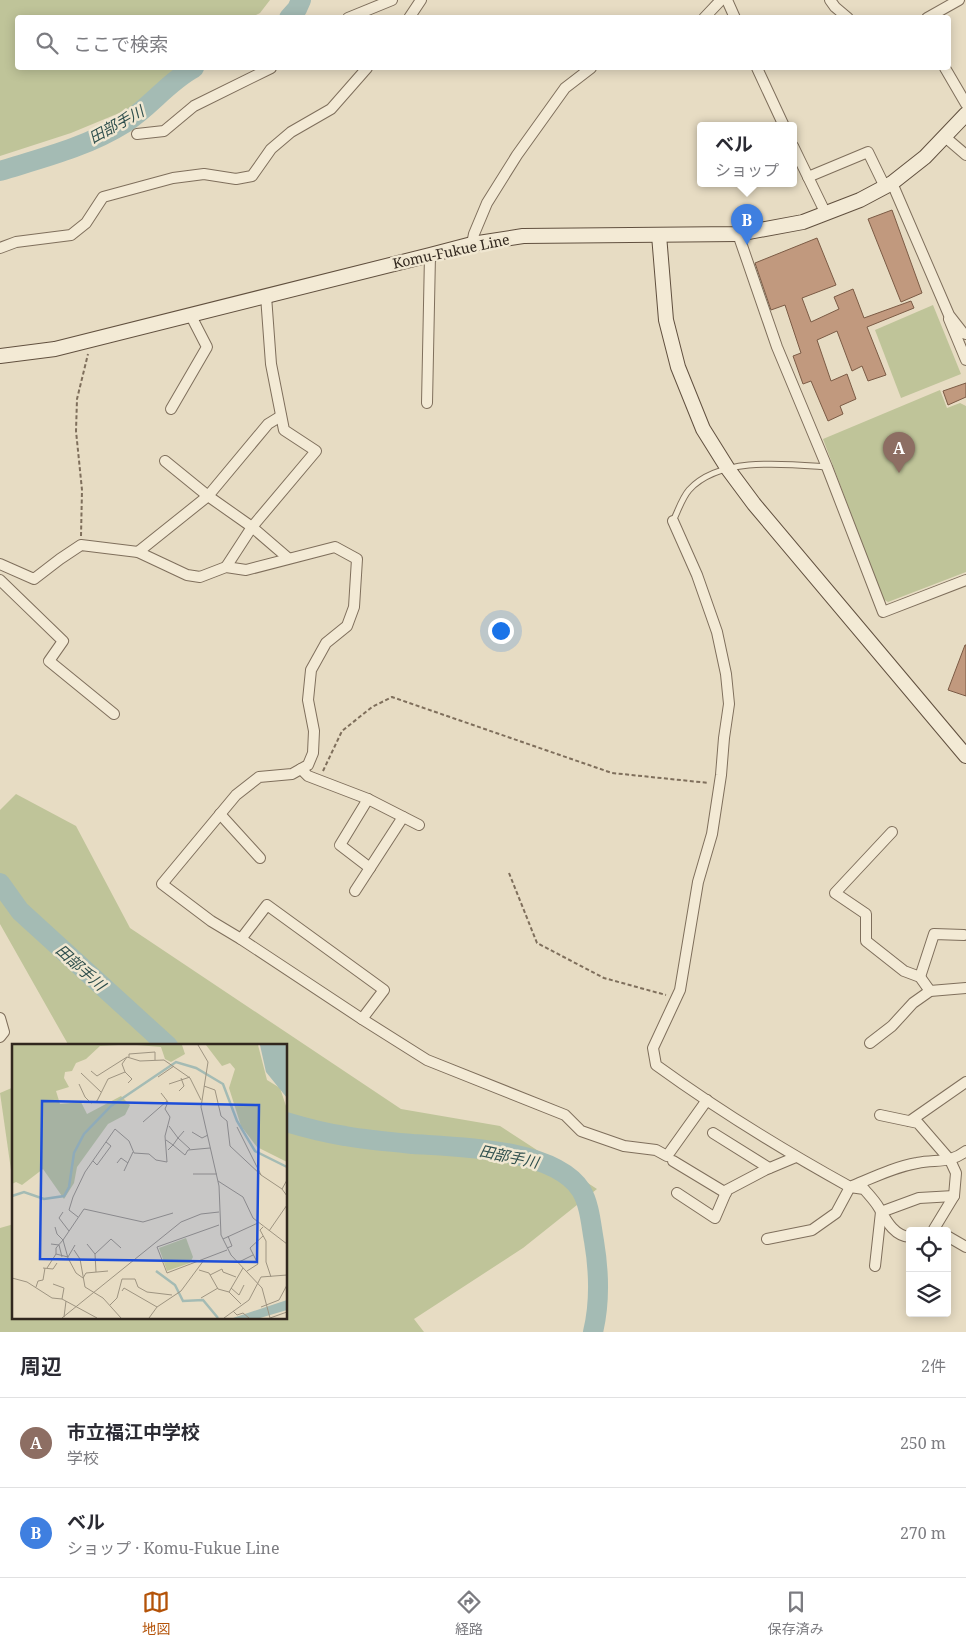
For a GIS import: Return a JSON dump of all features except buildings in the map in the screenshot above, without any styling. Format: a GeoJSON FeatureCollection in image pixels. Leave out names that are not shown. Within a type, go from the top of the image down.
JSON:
{"type":"FeatureCollection","features":[{"type":"Feature","properties":{"kind":"main road","name":"Komu-Fukue Line"},"geometry":{"type":"LineString","coordinates":[[0,356],[34,353],[89,340],[472,244],[523,236],[738,234],[784,226],[826,214],[889,185],[925,157],[966,114]]}},
{"type":"Feature","properties":{"kind":"main road"},"geometry":{"type":"LineString","coordinates":[[659,235],[663,298],[672,347],[703,429],[728,470],[754,504],[966,756]]}},
{"type":"Feature","properties":{"kind":"street"},"geometry":{"type":"LineString","coordinates":[[355,15],[392,0]]}},
{"type":"Feature","properties":{"kind":"street"},"geometry":{"type":"LineString","coordinates":[[411,15],[421,0]]}},
{"type":"Feature","properties":{"kind":"street"},"geometry":{"type":"LineString","coordinates":[[707,15],[720,0]]}},
{"type":"Feature","properties":{"kind":"street"},"geometry":{"type":"LineString","coordinates":[[727,0],[734,15]]}},
{"type":"Feature","properties":{"kind":"street"},"geometry":{"type":"LineString","coordinates":[[830,0],[844,15]]}},
{"type":"Feature","properties":{"kind":"street"},"geometry":{"type":"LineString","coordinates":[[932,15],[959,0]]}},
{"type":"Feature","properties":{"kind":"street"},"geometry":{"type":"LineString","coordinates":[[137,134],[164,131],[194,106],[267,70]]}},
{"type":"Feature","properties":{"kind":"street"},"geometry":{"type":"LineString","coordinates":[[0,248],[16,242],[71,235],[86,223],[103,196],[173,178],[204,174],[236,179],[252,176],[271,149],[291,132],[332,109],[365,70]]}},
{"type":"Feature","properties":{"kind":"street"},"geometry":{"type":"LineString","coordinates":[[472,244],[474,234],[488,203],[516,155],[565,88],[588,70]]}},
{"type":"Feature","properties":{"kind":"street"},"geometry":{"type":"LineString","coordinates":[[758,70],[782,122]]}},
{"type":"Feature","properties":{"kind":"street"},"geometry":{"type":"LineString","coordinates":[[946,70],[966,104]]}},
{"type":"Feature","properties":{"kind":"street"},"geometry":{"type":"LineString","coordinates":[[944,137],[966,155]]}},
{"type":"Feature","properties":{"kind":"street"},"geometry":{"type":"LineString","coordinates":[[808,177],[868,152],[889,185],[949,315],[963,333],[966,334]]}},
{"type":"Feature","properties":{"kind":"street"},"geometry":{"type":"LineString","coordinates":[[797,154],[826,214]]}},
{"type":"Feature","properties":{"kind":"street"},"geometry":{"type":"LineString","coordinates":[[738,234],[777,347],[827,467],[883,612],[966,580]]}},
{"type":"Feature","properties":{"kind":"street"},"geometry":{"type":"LineString","coordinates":[[427,403],[430,255]]}},
{"type":"Feature","properties":{"kind":"street"},"geometry":{"type":"LineString","coordinates":[[226,567],[252,527],[316,451],[284,430],[271,364],[266,296]]}},
{"type":"Feature","properties":{"kind":"street"},"geometry":{"type":"LineString","coordinates":[[171,409],[207,347],[190,314]]}},
{"type":"Feature","properties":{"kind":"street"},"geometry":{"type":"LineString","coordinates":[[949,315],[949,321],[966,360]]}},
{"type":"Feature","properties":{"kind":"street"},"geometry":{"type":"LineString","coordinates":[[138,552],[208,496],[268,424],[281,416]]}},
{"type":"Feature","properties":{"kind":"street"},"geometry":{"type":"LineString","coordinates":[[165,461],[208,496],[252,527],[288,558]]}},
{"type":"Feature","properties":{"kind":"street"},"geometry":{"type":"LineString","coordinates":[[673,521],[697,574],[714,624],[726,674],[729,704],[712,834],[698,882],[680,990],[653,1048],[656,1065],[796,1157],[850,1187],[864,1189],[884,1219],[901,1235],[906,1236]]}},
{"type":"Feature","properties":{"kind":"street"},"geometry":{"type":"LineString","coordinates":[[0,564],[34,580],[81,545],[138,552],[188,575],[200,577],[226,567],[246,570],[335,547],[357,560],[354,608],[347,626],[326,643],[311,670],[308,700],[314,731],[313,753],[308,765],[292,774],[259,777],[236,795],[162,884],[211,921],[427,1060],[566,1115],[581,1131],[624,1146],[656,1150],[667,1156],[707,1100]]}},
{"type":"Feature","properties":{"kind":"street"},"geometry":{"type":"LineString","coordinates":[[0,580],[63,640],[49,661],[114,714]]}},
{"type":"Feature","properties":{"kind":"street"},"geometry":{"type":"LineString","coordinates":[[301,769],[308,776],[368,799],[419,825]]}},
{"type":"Feature","properties":{"kind":"street"},"geometry":{"type":"LineString","coordinates":[[368,799],[340,846],[370,868]]}},
{"type":"Feature","properties":{"kind":"street"},"geometry":{"type":"LineString","coordinates":[[220,814],[260,858]]}},
{"type":"Feature","properties":{"kind":"street"},"geometry":{"type":"LineString","coordinates":[[355,891],[403,817]]}},
{"type":"Feature","properties":{"kind":"street"},"geometry":{"type":"LineString","coordinates":[[892,832],[835,893],[866,914],[866,941],[904,971],[920,977],[930,991]]}},
{"type":"Feature","properties":{"kind":"street"},"geometry":{"type":"LineString","coordinates":[[241,939],[267,905],[384,990],[362,1019]]}},
{"type":"Feature","properties":{"kind":"street"},"geometry":{"type":"LineString","coordinates":[[920,977],[934,934],[964,935]]}},
{"type":"Feature","properties":{"kind":"street"},"geometry":{"type":"LineString","coordinates":[[870,1042],[892,1026],[912,1003],[930,991],[966,988]]}},
{"type":"Feature","properties":{"kind":"street"},"geometry":{"type":"LineString","coordinates":[[0,1018],[4,1032],[0,1037]]}},
{"type":"Feature","properties":{"kind":"street"},"geometry":{"type":"LineString","coordinates":[[910,1121],[966,1082]]}},
{"type":"Feature","properties":{"kind":"street"},"geometry":{"type":"LineString","coordinates":[[880,1115],[918,1123],[950,1160],[956,1174],[954,1196],[936,1227]]}},
{"type":"Feature","properties":{"kind":"street"},"geometry":{"type":"LineString","coordinates":[[713,1133],[769,1168]]}},
{"type":"Feature","properties":{"kind":"street"},"geometry":{"type":"LineString","coordinates":[[767,1239],[812,1230],[836,1213],[850,1187],[880,1174],[917,1163],[950,1160],[958,1157],[966,1150]]}},
{"type":"Feature","properties":{"kind":"street"},"geometry":{"type":"LineString","coordinates":[[677,1193],[716,1218],[727,1190],[769,1168],[796,1157]]}},
{"type":"Feature","properties":{"kind":"street"},"geometry":{"type":"LineString","coordinates":[[673,1161],[726,1193]]}},
{"type":"Feature","properties":{"kind":"street"},"geometry":{"type":"LineString","coordinates":[[881,1212],[919,1198],[954,1196]]}},
{"type":"Feature","properties":{"kind":"street"},"geometry":{"type":"LineString","coordinates":[[875,1266],[881,1212]]}},
{"type":"Feature","properties":{"kind":"street"},"geometry":{"type":"LineString","coordinates":[[951,1238],[966,1247]]}},
{"type":"Feature","properties":{"kind":"lane"},"geometry":{"type":"LineString","coordinates":[[673,521],[689,491],[707,475],[766,463],[827,467]]}},
{"type":"Feature","properties":{"kind":"path"},"geometry":{"type":"LineString","coordinates":[[81,545],[82,490],[76,430],[77,399],[90,347],[89,340]]}},
{"type":"Feature","properties":{"kind":"path"},"geometry":{"type":"LineString","coordinates":[[319,780],[342,731],[372,707],[392,697],[612,772],[720,784]]}},
{"type":"Feature","properties":{"kind":"path"},"geometry":{"type":"LineString","coordinates":[[509,873],[537,943],[604,978],[676,998]]}},
{"type":"Feature","properties":{"kind":"green space"},"geometry":{"type":"Polygon","coordinates":[[[0,0],[270,0],[260,13],[256,15],[15,15],[15,70],[174,70],[129,109],[71,133],[0,156],[0,0]]]}},
{"type":"Feature","properties":{"kind":"green space"},"geometry":{"type":"Polygon","coordinates":[[[933,305],[961,374],[901,398],[875,330],[933,305]]]}},
{"type":"Feature","properties":{"kind":"green space"},"geometry":{"type":"Polygon","coordinates":[[[940,390],[947,408],[960,403],[966,406],[966,572],[888,602],[883,599],[823,439],[940,390]]]}},
{"type":"Feature","properties":{"kind":"green space"},"geometry":{"type":"Polygon","coordinates":[[[16,794],[76,826],[130,928],[401,1109],[500,1126],[597,1189],[523,1248],[414,1319],[424,1332],[0,1332],[0,1228],[12,1225],[12,1320],[288,1320],[288,1044],[68,1044],[0,924],[0,810],[16,794]]]}},
{"type":"Feature","properties":{"kind":"green space"},"geometry":{"type":"Polygon","coordinates":[[[12,1088],[12,1177],[0,1093],[12,1088]]]}},
{"type":"Feature","properties":{"kind":"waterway","name":"田部手川"},"geometry":{"type":"LineString","coordinates":[[292,15],[301,0]]}},
{"type":"Feature","properties":{"kind":"waterway","name":"田部手川"},"geometry":{"type":"LineString","coordinates":[[0,171],[95,139],[134,117],[176,80],[191,70]]}},
{"type":"Feature","properties":{"kind":"waterway","name":"田部手川"},"geometry":{"type":"LineString","coordinates":[[0,883],[20,911],[166,1044]]}},
{"type":"Feature","properties":{"kind":"waterway","name":"田部手川"},"geometry":{"type":"LineString","coordinates":[[288,1123],[323,1132],[362,1139],[504,1152],[550,1166],[568,1176],[581,1190],[591,1222],[598,1287],[597,1310],[593,1332]]}},
{"type":"Feature","properties":{"kind":"place","name":"ベル"},"geometry":{"type":"Point","coordinates":[747,245]}},
{"type":"Feature","properties":{"kind":"place","name":"市立福江中学校"},"geometry":{"type":"Point","coordinates":[899,473]}}]}
